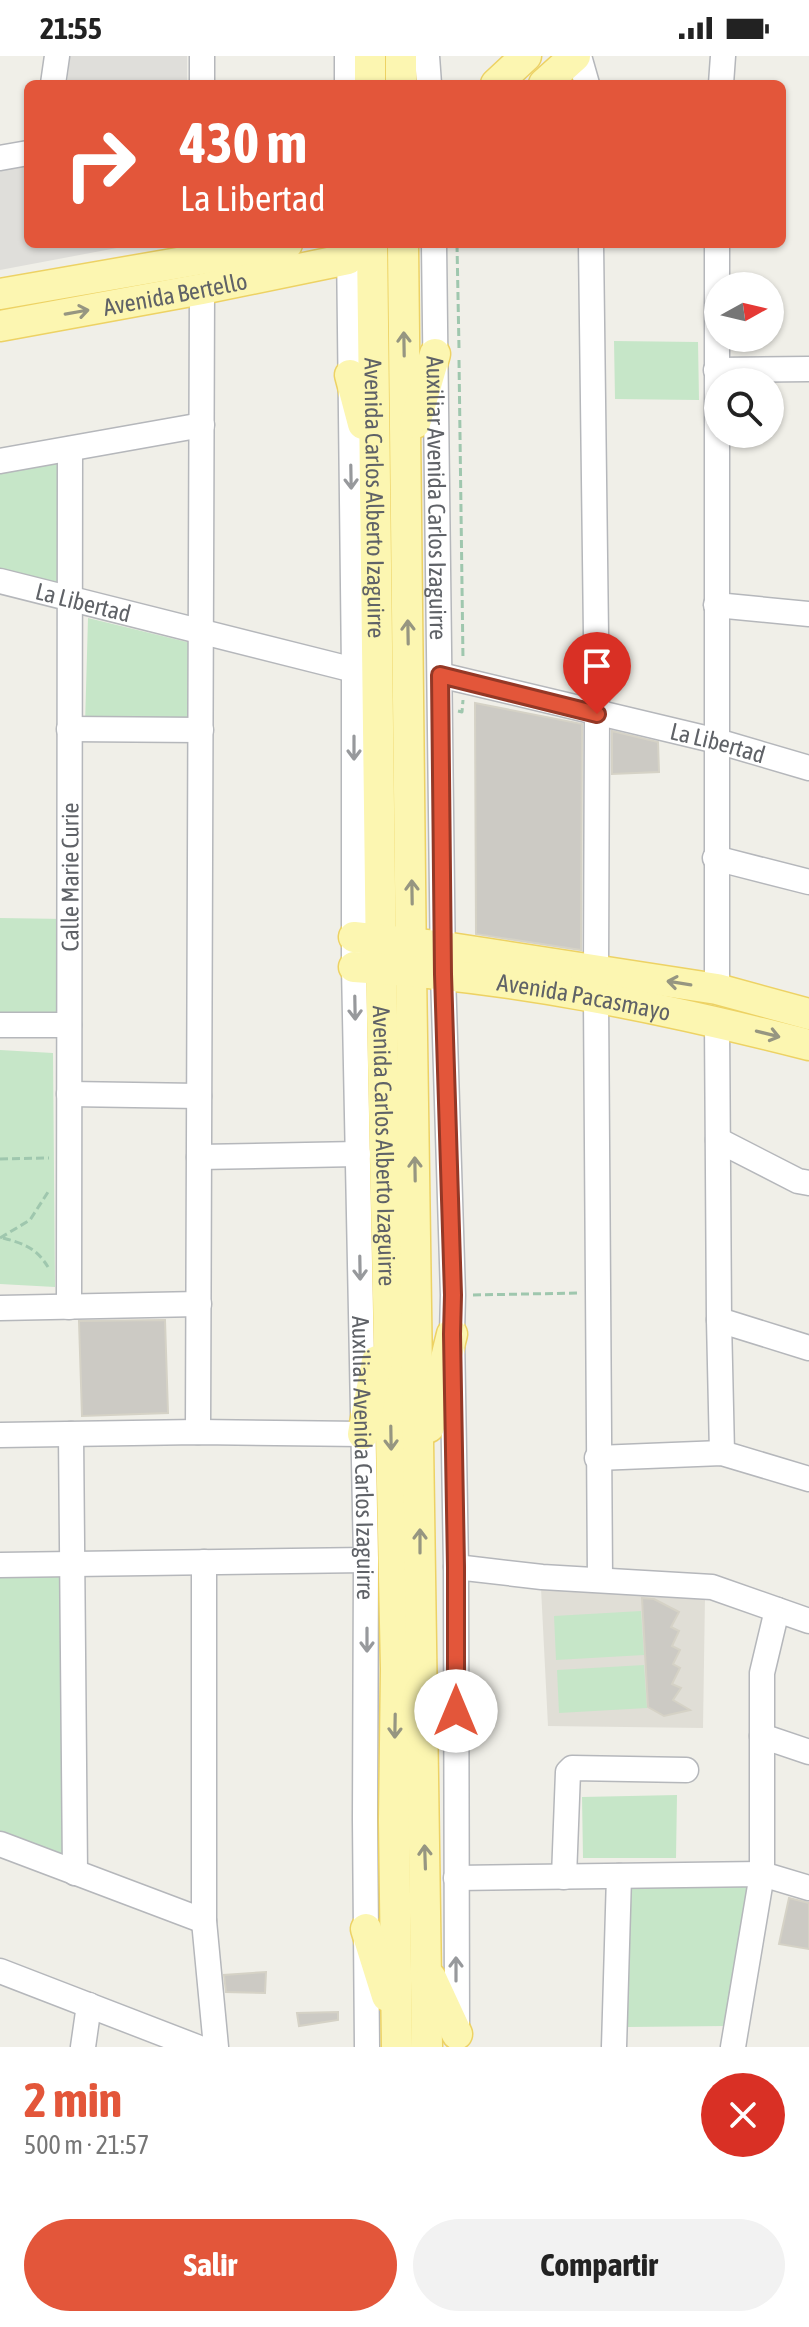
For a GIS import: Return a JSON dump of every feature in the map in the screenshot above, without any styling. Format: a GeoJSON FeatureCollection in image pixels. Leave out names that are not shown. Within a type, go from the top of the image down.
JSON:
{"type":"FeatureCollection","features":[{"type":"Feature","properties":{"kind":"main road"},"geometry":{"type":"LineString","coordinates":[[370,56],[370,80]]}},
{"type":"Feature","properties":{"kind":"main road"},"geometry":{"type":"LineString","coordinates":[[401,56],[401,80]]}},
{"type":"Feature","properties":{"kind":"main road"},"geometry":{"type":"LineString","coordinates":[[500,80],[526,56]]}},
{"type":"Feature","properties":{"kind":"main road"},"geometry":{"type":"LineString","coordinates":[[549,80],[577,56]]}},
{"type":"Feature","properties":{"kind":"main road","name":"Avenida Bertello"},"geometry":{"type":"LineString","coordinates":[[0,326],[202,264],[270,248]]}},
{"type":"Feature","properties":{"kind":"main road","name":"Avenida Bertello"},"geometry":{"type":"LineString","coordinates":[[0,294],[202,264],[358,248]]}},
{"type":"Feature","properties":{"kind":"main road","name":"Avenida Carlos Alberto Izaguirre"},"geometry":{"type":"LineString","coordinates":[[358,248],[375,471],[368,953],[426,1969],[427,2047]]}},
{"type":"Feature","properties":{"kind":"main road","name":"Avenida Carlos Alberto Izaguirre"},"geometry":{"type":"LineString","coordinates":[[397,2037],[394,1820],[408,1669],[420,1468],[403,248]]}},
{"type":"Feature","properties":{"kind":"main road"},"geometry":{"type":"LineString","coordinates":[[406,456],[435,354]]}},
{"type":"Feature","properties":{"kind":"main road"},"geometry":{"type":"LineString","coordinates":[[350,375],[375,471]]}},
{"type":"Feature","properties":{"kind":"main road","name":"Avenida Pacasmayo"},"geometry":{"type":"LineString","coordinates":[[368,953],[596,984],[717,989],[809,1014]]}},
{"type":"Feature","properties":{"kind":"main road","name":"Avenida Pacasmayo"},"geometry":{"type":"LineString","coordinates":[[596,984],[717,1022],[809,1045]]}},
{"type":"Feature","properties":{"kind":"main road"},"geometry":{"type":"LineString","coordinates":[[363,1434],[389,1300]]}},
{"type":"Feature","properties":{"kind":"main road"},"geometry":{"type":"LineString","coordinates":[[420,1468],[452,1334]]}},
{"type":"Feature","properties":{"kind":"main road"},"geometry":{"type":"LineString","coordinates":[[366,1929],[397,2037]]}},
{"type":"Feature","properties":{"kind":"main road"},"geometry":{"type":"LineString","coordinates":[[426,1969],[457,2041]]}},
{"type":"Feature","properties":{"kind":"street"},"geometry":{"type":"LineString","coordinates":[[54,80],[57,56]]}},
{"type":"Feature","properties":{"kind":"street"},"geometry":{"type":"LineString","coordinates":[[202,56],[202,80]]}},
{"type":"Feature","properties":{"kind":"street"},"geometry":{"type":"LineString","coordinates":[[347,56],[347,80]]}},
{"type":"Feature","properties":{"kind":"street"},"geometry":{"type":"LineString","coordinates":[[427,56],[429,80]]}},
{"type":"Feature","properties":{"kind":"street"},"geometry":{"type":"LineString","coordinates":[[577,56],[586,80]]}},
{"type":"Feature","properties":{"kind":"street"},"geometry":{"type":"LineString","coordinates":[[721,80],[723,56]]}},
{"type":"Feature","properties":{"kind":"street"},"geometry":{"type":"LineString","coordinates":[[0,158],[24,154]]}},
{"type":"Feature","properties":{"kind":"street","name":"Auxiliar Avenida Carlos Izaguirre"},"geometry":{"type":"LineString","coordinates":[[358,248],[350,375],[354,670],[368,953],[358,1154],[366,1560],[367,2047]]}},
{"type":"Feature","properties":{"kind":"street","name":"Auxiliar Avenida Carlos Izaguirre"},"geometry":{"type":"LineString","coordinates":[[434,248],[435,354],[452,678],[441,710],[453,1295],[457,2041]]}},
{"type":"Feature","properties":{"kind":"street"},"geometry":{"type":"LineString","coordinates":[[591,248],[597,714],[597,1458],[600,1579]]}},
{"type":"Feature","properties":{"kind":"street"},"geometry":{"type":"LineString","coordinates":[[716,368],[717,248]]}},
{"type":"Feature","properties":{"kind":"street"},"geometry":{"type":"LineString","coordinates":[[198,1432],[202,264]]}},
{"type":"Feature","properties":{"kind":"street"},"geometry":{"type":"LineString","coordinates":[[784,369],[809,369]]}},
{"type":"Feature","properties":{"kind":"street"},"geometry":{"type":"LineString","coordinates":[[0,461],[202,425]]}},
{"type":"Feature","properties":{"kind":"street"},"geometry":{"type":"LineString","coordinates":[[716,448],[717,989]]}},
{"type":"Feature","properties":{"kind":"street","name":"Calle Marie Curie"},"geometry":{"type":"LineString","coordinates":[[69,1307],[70,449]]}},
{"type":"Feature","properties":{"kind":"street","name":"La Libertad"},"geometry":{"type":"LineString","coordinates":[[0,581],[354,670]]}},
{"type":"Feature","properties":{"kind":"street"},"geometry":{"type":"LineString","coordinates":[[716,605],[809,614]]}},
{"type":"Feature","properties":{"kind":"street","name":"La Libertad"},"geometry":{"type":"LineString","coordinates":[[452,678],[717,741],[809,768]]}},
{"type":"Feature","properties":{"kind":"street"},"geometry":{"type":"LineString","coordinates":[[69,729],[201,730]]}},
{"type":"Feature","properties":{"kind":"street"},"geometry":{"type":"LineString","coordinates":[[715,858],[809,882]]}},
{"type":"Feature","properties":{"kind":"street"},"geometry":{"type":"LineString","coordinates":[[717,1022],[722,1453]]}},
{"type":"Feature","properties":{"kind":"street"},"geometry":{"type":"LineString","coordinates":[[0,1025],[69,1025]]}},
{"type":"Feature","properties":{"kind":"street"},"geometry":{"type":"LineString","coordinates":[[69,1094],[199,1096]]}},
{"type":"Feature","properties":{"kind":"street"},"geometry":{"type":"LineString","coordinates":[[718,1140],[798,1181],[809,1183]]}},
{"type":"Feature","properties":{"kind":"street"},"geometry":{"type":"LineString","coordinates":[[199,1157],[358,1154]]}},
{"type":"Feature","properties":{"kind":"street"},"geometry":{"type":"LineString","coordinates":[[0,1308],[199,1304]]}},
{"type":"Feature","properties":{"kind":"street"},"geometry":{"type":"LineString","coordinates":[[719,1320],[809,1348]]}},
{"type":"Feature","properties":{"kind":"street"},"geometry":{"type":"LineString","coordinates":[[0,1435],[198,1432],[363,1434]]}},
{"type":"Feature","properties":{"kind":"street"},"geometry":{"type":"LineString","coordinates":[[71,1434],[75,1873]]}},
{"type":"Feature","properties":{"kind":"street"},"geometry":{"type":"LineString","coordinates":[[597,1458],[722,1453],[809,1479]]}},
{"type":"Feature","properties":{"kind":"street"},"geometry":{"type":"LineString","coordinates":[[0,1565],[366,1560]]}},
{"type":"Feature","properties":{"kind":"street"},"geometry":{"type":"LineString","coordinates":[[204,1562],[204,1921],[216,2047]]}},
{"type":"Feature","properties":{"kind":"street"},"geometry":{"type":"LineString","coordinates":[[456,1567],[542,1577],[712,1587],[809,1621]]}},
{"type":"Feature","properties":{"kind":"street"},"geometry":{"type":"LineString","coordinates":[[733,2047],[762,1874],[762,1673],[777,1610]]}},
{"type":"Feature","properties":{"kind":"street"},"geometry":{"type":"LineString","coordinates":[[762,1736],[809,1752]]}},
{"type":"Feature","properties":{"kind":"street"},"geometry":{"type":"LineString","coordinates":[[564,1877],[568,1772],[572,1768],[686,1770]]}},
{"type":"Feature","properties":{"kind":"street"},"geometry":{"type":"LineString","coordinates":[[0,1844],[204,1921]]}},
{"type":"Feature","properties":{"kind":"street"},"geometry":{"type":"LineString","coordinates":[[456,1878],[762,1874],[809,1888]]}},
{"type":"Feature","properties":{"kind":"street"},"geometry":{"type":"LineString","coordinates":[[614,2047],[619,1876]]}},
{"type":"Feature","properties":{"kind":"street"},"geometry":{"type":"LineString","coordinates":[[0,1971],[197,2047]]}},
{"type":"Feature","properties":{"kind":"street"},"geometry":{"type":"LineString","coordinates":[[83,2047],[89,2005]]}},
{"type":"Feature","properties":{"kind":"path"},"geometry":{"type":"LineString","coordinates":[[441,710],[462,712],[452,678],[457,248]]}},
{"type":"Feature","properties":{"kind":"path"},"geometry":{"type":"LineString","coordinates":[[0,1159],[69,1158]]}},
{"type":"Feature","properties":{"kind":"path"},"geometry":{"type":"LineString","coordinates":[[0,1238],[30,1220],[69,1158]]}},
{"type":"Feature","properties":{"kind":"path"},"geometry":{"type":"LineString","coordinates":[[0,1238],[28,1244],[40,1253],[48,1266]]}},
{"type":"Feature","properties":{"kind":"path"},"geometry":{"type":"LineString","coordinates":[[453,1295],[598,1292]]}},
{"type":"Feature","properties":{"kind":"shaded area"},"geometry":{"type":"Polygon","coordinates":[[[70,56],[187,56],[187,80],[67,80],[70,56]]]}},
{"type":"Feature","properties":{"kind":"shaded area"},"geometry":{"type":"Polygon","coordinates":[[[24,167],[24,248],[117,248],[0,270],[0,171],[24,167]]]}},
{"type":"Feature","properties":{"kind":"shaded area"},"geometry":{"type":"Polygon","coordinates":[[[541,1588],[705,1596],[703,1728],[548,1726],[541,1588]]]}},
{"type":"Feature","properties":{"kind":"green space"},"geometry":{"type":"Polygon","coordinates":[[[614,341],[698,342],[699,400],[615,399],[614,341]]]}},
{"type":"Feature","properties":{"kind":"green space"},"geometry":{"type":"Polygon","coordinates":[[[57,461],[63,585],[0,570],[0,472],[57,461]]]}},
{"type":"Feature","properties":{"kind":"green space"},"geometry":{"type":"Polygon","coordinates":[[[88,618],[191,643],[191,727],[85,725],[88,618]]]}},
{"type":"Feature","properties":{"kind":"green space"},"geometry":{"type":"Polygon","coordinates":[[[0,918],[66,919],[66,1018],[0,1018],[0,918]]]}},
{"type":"Feature","properties":{"kind":"green space"},"geometry":{"type":"Polygon","coordinates":[[[0,1050],[53,1053],[55,1287],[0,1284],[0,1050]]]}},
{"type":"Feature","properties":{"kind":"green space"},"geometry":{"type":"Polygon","coordinates":[[[65,1571],[69,1856],[0,1831],[0,1572],[65,1571]]]}},
{"type":"Feature","properties":{"kind":"green space"},"geometry":{"type":"Polygon","coordinates":[[[641,1611],[644,1655],[556,1660],[554,1616],[641,1611]]]}},
{"type":"Feature","properties":{"kind":"green space"},"geometry":{"type":"Polygon","coordinates":[[[644,1665],[647,1708],[559,1713],[557,1670],[644,1665]]]}},
{"type":"Feature","properties":{"kind":"green space"},"geometry":{"type":"Polygon","coordinates":[[[677,1795],[676,1858],[583,1858],[582,1797],[677,1795]]]}},
{"type":"Feature","properties":{"kind":"green space"},"geometry":{"type":"Polygon","coordinates":[[[750,1885],[727,2026],[627,2027],[630,1888],[750,1885]]]}},
{"type":"Feature","properties":{"kind":"building"},"geometry":{"type":"Polygon","coordinates":[[[475,703],[582,724],[581,950],[476,934],[475,703]]]}},
{"type":"Feature","properties":{"kind":"building"},"geometry":{"type":"Polygon","coordinates":[[[612,731],[658,742],[659,772],[612,774],[612,731]]]}},
{"type":"Feature","properties":{"kind":"building"},"geometry":{"type":"Polygon","coordinates":[[[165,1320],[168,1413],[82,1416],[79,1321],[165,1320]]]}},
{"type":"Feature","properties":{"kind":"building"},"geometry":{"type":"Polygon","coordinates":[[[642,1598],[654,1599],[679,1612],[671,1627],[679,1631],[672,1646],[680,1650],[673,1664],[680,1668],[672,1684],[681,1688],[673,1700],[690,1710],[664,1716],[648,1707],[642,1598]]]}},
{"type":"Feature","properties":{"kind":"building"},"geometry":{"type":"Polygon","coordinates":[[[789,1898],[809,1903],[809,1949],[779,1944],[789,1898]]]}},
{"type":"Feature","properties":{"kind":"building"},"geometry":{"type":"Polygon","coordinates":[[[266,1972],[265,1993],[226,1992],[224,1975],[266,1972]]]}},
{"type":"Feature","properties":{"kind":"building"},"geometry":{"type":"Polygon","coordinates":[[[338,2012],[338,2020],[299,2026],[297,2013],[338,2012]]]}},
{"type":"Feature","properties":{"kind":"route"},"geometry":{"type":"LineString","coordinates":[[456,1711],[453,1295],[443,974],[440,675],[597,714]]}}]}
